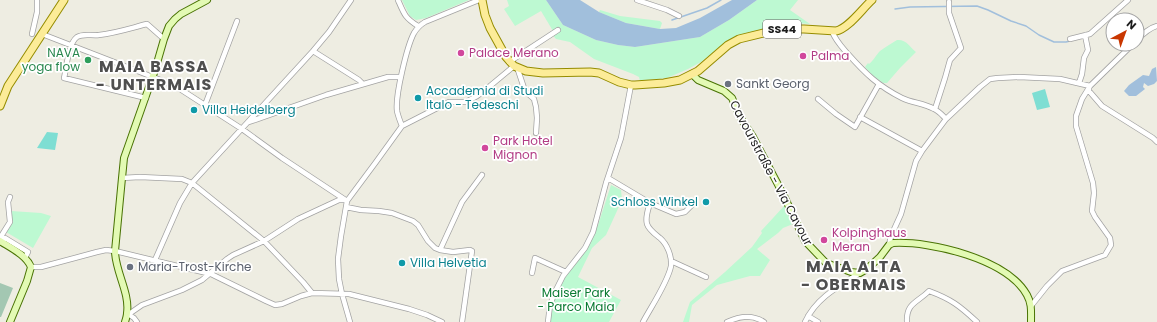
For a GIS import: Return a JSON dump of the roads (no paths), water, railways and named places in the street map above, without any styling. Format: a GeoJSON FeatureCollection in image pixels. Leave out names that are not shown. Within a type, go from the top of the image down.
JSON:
{"type":"FeatureCollection","features":[{"type":"Feature","properties":{"kind":"main road"},"geometry":{"type":"LineString","coordinates":[[0,106],[8,86],[64,0]]}},
{"type":"Feature","properties":{"kind":"main road"},"geometry":{"type":"LineString","coordinates":[[481,0],[485,15],[496,41],[514,65]]}},
{"type":"Feature","properties":{"kind":"main road","name":"SS44"},"geometry":{"type":"LineString","coordinates":[[514,65],[543,74],[598,73],[630,85],[664,83],[680,80],[698,71],[728,45],[739,39],[780,30],[804,29],[840,31],[847,26],[872,0]]}},
{"type":"Feature","properties":{"kind":"street"},"geometry":{"type":"LineString","coordinates":[[32,34],[37,12],[37,0]]}},
{"type":"Feature","properties":{"kind":"street"},"geometry":{"type":"LineString","coordinates":[[125,322],[128,314],[126,298],[115,251],[126,151],[146,98],[169,26],[181,14],[207,0]]}},
{"type":"Feature","properties":{"kind":"street"},"geometry":{"type":"LineString","coordinates":[[155,260],[180,204],[192,183],[313,51],[329,32],[351,0]]}},
{"type":"Feature","properties":{"kind":"street"},"geometry":{"type":"LineString","coordinates":[[398,0],[408,20],[418,26]]}},
{"type":"Feature","properties":{"kind":"street"},"geometry":{"type":"LineString","coordinates":[[402,126],[397,111],[401,77],[409,43],[418,26],[481,0]]}},
{"type":"Feature","properties":{"kind":"street"},"geometry":{"type":"LineString","coordinates":[[637,0],[667,10],[679,16]]}},
{"type":"Feature","properties":{"kind":"street"},"geometry":{"type":"LineString","coordinates":[[1070,39],[1090,34],[1128,0]]}},
{"type":"Feature","properties":{"kind":"street"},"geometry":{"type":"LineString","coordinates":[[935,109],[950,60],[961,48],[949,13],[949,2]]}},
{"type":"Feature","properties":{"kind":"street"},"geometry":{"type":"LineString","coordinates":[[204,105],[237,21]]}},
{"type":"Feature","properties":{"kind":"street"},"geometry":{"type":"LineString","coordinates":[[146,98],[64,78],[71,45],[78,36],[85,34],[96,35],[116,33],[147,24],[164,39]]}},
{"type":"Feature","properties":{"kind":"street"},"geometry":{"type":"LineString","coordinates":[[1145,33],[1154,26],[1157,26]]}},
{"type":"Feature","properties":{"kind":"street"},"geometry":{"type":"LineString","coordinates":[[350,322],[339,279],[338,259],[340,236],[347,201],[402,126],[449,102],[466,102],[477,96],[558,30]]}},
{"type":"Feature","properties":{"kind":"street"},"geometry":{"type":"LineString","coordinates":[[832,31],[838,43],[861,69],[879,84],[904,99],[924,104],[935,109],[946,118]]}},
{"type":"Feature","properties":{"kind":"street"},"geometry":{"type":"LineString","coordinates":[[42,34],[180,89],[242,129],[282,158],[347,201]]}},
{"type":"Feature","properties":{"kind":"street"},"geometry":{"type":"LineString","coordinates":[[1079,83],[1084,58],[1088,50],[1085,35]]}},
{"type":"Feature","properties":{"kind":"street"},"geometry":{"type":"LineString","coordinates":[[313,51],[363,84]]}},
{"type":"Feature","properties":{"kind":"street"},"geometry":{"type":"LineString","coordinates":[[1031,306],[1046,286],[1062,271],[1104,255],[1111,244],[1110,238],[1095,217],[1092,210],[1094,193],[1076,126],[1076,116],[1082,99],[1090,86],[1125,52]]}},
{"type":"Feature","properties":{"kind":"street"},"geometry":{"type":"LineString","coordinates":[[514,65],[518,70],[525,91],[534,99],[538,118],[536,134]]}},
{"type":"Feature","properties":{"kind":"street","name":"Cavourstraße - Via Cavour"},"geometry":{"type":"LineString","coordinates":[[692,74],[698,80],[719,88],[732,98],[740,117],[753,137],[784,196],[799,230],[808,245],[828,264],[851,272],[860,273]]}},
{"type":"Feature","properties":{"kind":"street"},"geometry":{"type":"LineString","coordinates":[[248,123],[326,95],[388,77],[401,77]]}},
{"type":"Feature","properties":{"kind":"street"},"geometry":{"type":"LineString","coordinates":[[805,322],[816,305],[827,294],[867,269],[889,245],[891,236],[901,214],[916,161],[946,118],[980,87],[990,79],[1004,77],[1051,78],[1090,86]]}},
{"type":"Feature","properties":{"kind":"street"},"geometry":{"type":"LineString","coordinates":[[818,99],[855,127],[879,84]]}},
{"type":"Feature","properties":{"kind":"street"},"geometry":{"type":"LineString","coordinates":[[548,322],[550,305],[555,292],[566,272],[585,248],[593,232],[621,138],[630,85]]}},
{"type":"Feature","properties":{"kind":"street"},"geometry":{"type":"LineString","coordinates":[[1090,86],[1089,91],[1102,106],[1157,142]]}},
{"type":"Feature","properties":{"kind":"street"},"geometry":{"type":"LineString","coordinates":[[860,117],[922,151]]}},
{"type":"Feature","properties":{"kind":"street"},"geometry":{"type":"LineString","coordinates":[[440,250],[462,202],[482,175]]}},
{"type":"Feature","properties":{"kind":"street"},"geometry":{"type":"LineString","coordinates":[[122,178],[140,177],[182,179],[192,183],[264,241],[312,293]]}},
{"type":"Feature","properties":{"kind":"street"},"geometry":{"type":"LineString","coordinates":[[608,178],[650,203],[676,214],[685,212],[694,204]]}},
{"type":"Feature","properties":{"kind":"street"},"geometry":{"type":"LineString","coordinates":[[10,197],[8,202],[10,222],[0,240],[24,258],[31,267]]}},
{"type":"Feature","properties":{"kind":"street"},"geometry":{"type":"LineString","coordinates":[[128,314],[142,305],[182,290],[202,280],[233,255],[264,241],[320,208],[339,200],[347,201]]}},
{"type":"Feature","properties":{"kind":"street"},"geometry":{"type":"LineString","coordinates":[[643,322],[668,276],[671,265],[670,256],[662,239],[650,230],[646,214],[650,203]]}},
{"type":"Feature","properties":{"kind":"street"},"geometry":{"type":"LineString","coordinates":[[346,207],[361,210],[379,210],[413,221],[418,225],[428,241],[435,248],[440,250],[453,252],[472,251],[462,322]]}},
{"type":"Feature","properties":{"kind":"street"},"geometry":{"type":"LineString","coordinates":[[889,245],[895,243],[925,244],[953,250],[989,264],[1022,288],[1028,297],[1031,306],[1031,322]]}},
{"type":"Feature","properties":{"kind":"street"},"geometry":{"type":"LineString","coordinates":[[31,267],[41,267],[106,250],[115,251],[210,274],[276,305],[312,293],[349,294],[409,309],[442,322]]}},
{"type":"Feature","properties":{"kind":"street"},"geometry":{"type":"LineString","coordinates":[[532,273],[535,258],[566,272]]}},
{"type":"Feature","properties":{"kind":"street"},"geometry":{"type":"LineString","coordinates":[[671,261],[706,277]]}},
{"type":"Feature","properties":{"kind":"street"},"geometry":{"type":"LineString","coordinates":[[10,322],[27,281],[31,267]]}},
{"type":"Feature","properties":{"kind":"street"},"geometry":{"type":"LineString","coordinates":[[907,322],[907,314],[910,307],[929,291],[944,296],[960,306],[977,322]]}},
{"type":"Feature","properties":{"kind":"street"},"geometry":{"type":"LineString","coordinates":[[128,314],[137,322]]}},
{"type":"Feature","properties":{"kind":"street"},"geometry":{"type":"LineString","coordinates":[[808,316],[818,322]]}},
{"type":"Feature","properties":{"kind":"street"},"geometry":{"type":"LineString","coordinates":[[727,322],[743,317],[758,318],[764,322]]}},
{"type":"Feature","properties":{"kind":"waterway"},"geometry":{"type":"LineString","coordinates":[[672,20],[707,8],[721,0]]}},
{"type":"Feature","properties":{"kind":"waterway"},"geometry":{"type":"LineString","coordinates":[[895,9],[910,7],[977,6],[1026,26],[1039,35],[1054,42],[1070,41]]}},
{"type":"Feature","properties":{"kind":"place","name":"Palace Merano"},"geometry":{"type":"Point","coordinates":[461,53]}},
{"type":"Feature","properties":{"kind":"place","name":"Palma"},"geometry":{"type":"Point","coordinates":[803,56]}},
{"type":"Feature","properties":{"kind":"place","name":"NAVA yoga flow"},"geometry":{"type":"Point","coordinates":[88,60]}},
{"type":"Feature","properties":{"kind":"place","name":"Sankt Georg"},"geometry":{"type":"Point","coordinates":[728,84]}},
{"type":"Feature","properties":{"kind":"place","name":"Accademia di Studi Italo - Tedeschi"},"geometry":{"type":"Point","coordinates":[418,98]}},
{"type":"Feature","properties":{"kind":"place","name":"Villa Heidelberg"},"geometry":{"type":"Point","coordinates":[194,110]}},
{"type":"Feature","properties":{"kind":"place","name":"Park Hotel Mignon"},"geometry":{"type":"Point","coordinates":[485,148]}},
{"type":"Feature","properties":{"kind":"place","name":"Schloss Winkel"},"geometry":{"type":"Point","coordinates":[706,202]}},
{"type":"Feature","properties":{"kind":"place","name":"Kolpinghaus Meran"},"geometry":{"type":"Point","coordinates":[824,240]}},
{"type":"Feature","properties":{"kind":"place","name":"Villa Helvetia"},"geometry":{"type":"Point","coordinates":[402,263]}},
{"type":"Feature","properties":{"kind":"place","name":"Maria-Trost-Kirche"},"geometry":{"type":"Point","coordinates":[130,267]}},
{"type":"Feature","properties":{"kind":"district","name":"MAIA BASSA - UNTERMAIS"},"geometry":{"type":"Point","coordinates":[154,75]}},
{"type":"Feature","properties":{"kind":"district","name":"MAIA ALTA - OBERMAIS"},"geometry":{"type":"Point","coordinates":[854,275]}},
{"type":"Feature","properties":{"kind":"park label","name":"Maiser Park - Parco Maia"},"geometry":{"type":"Point","coordinates":[576,300]}}]}
